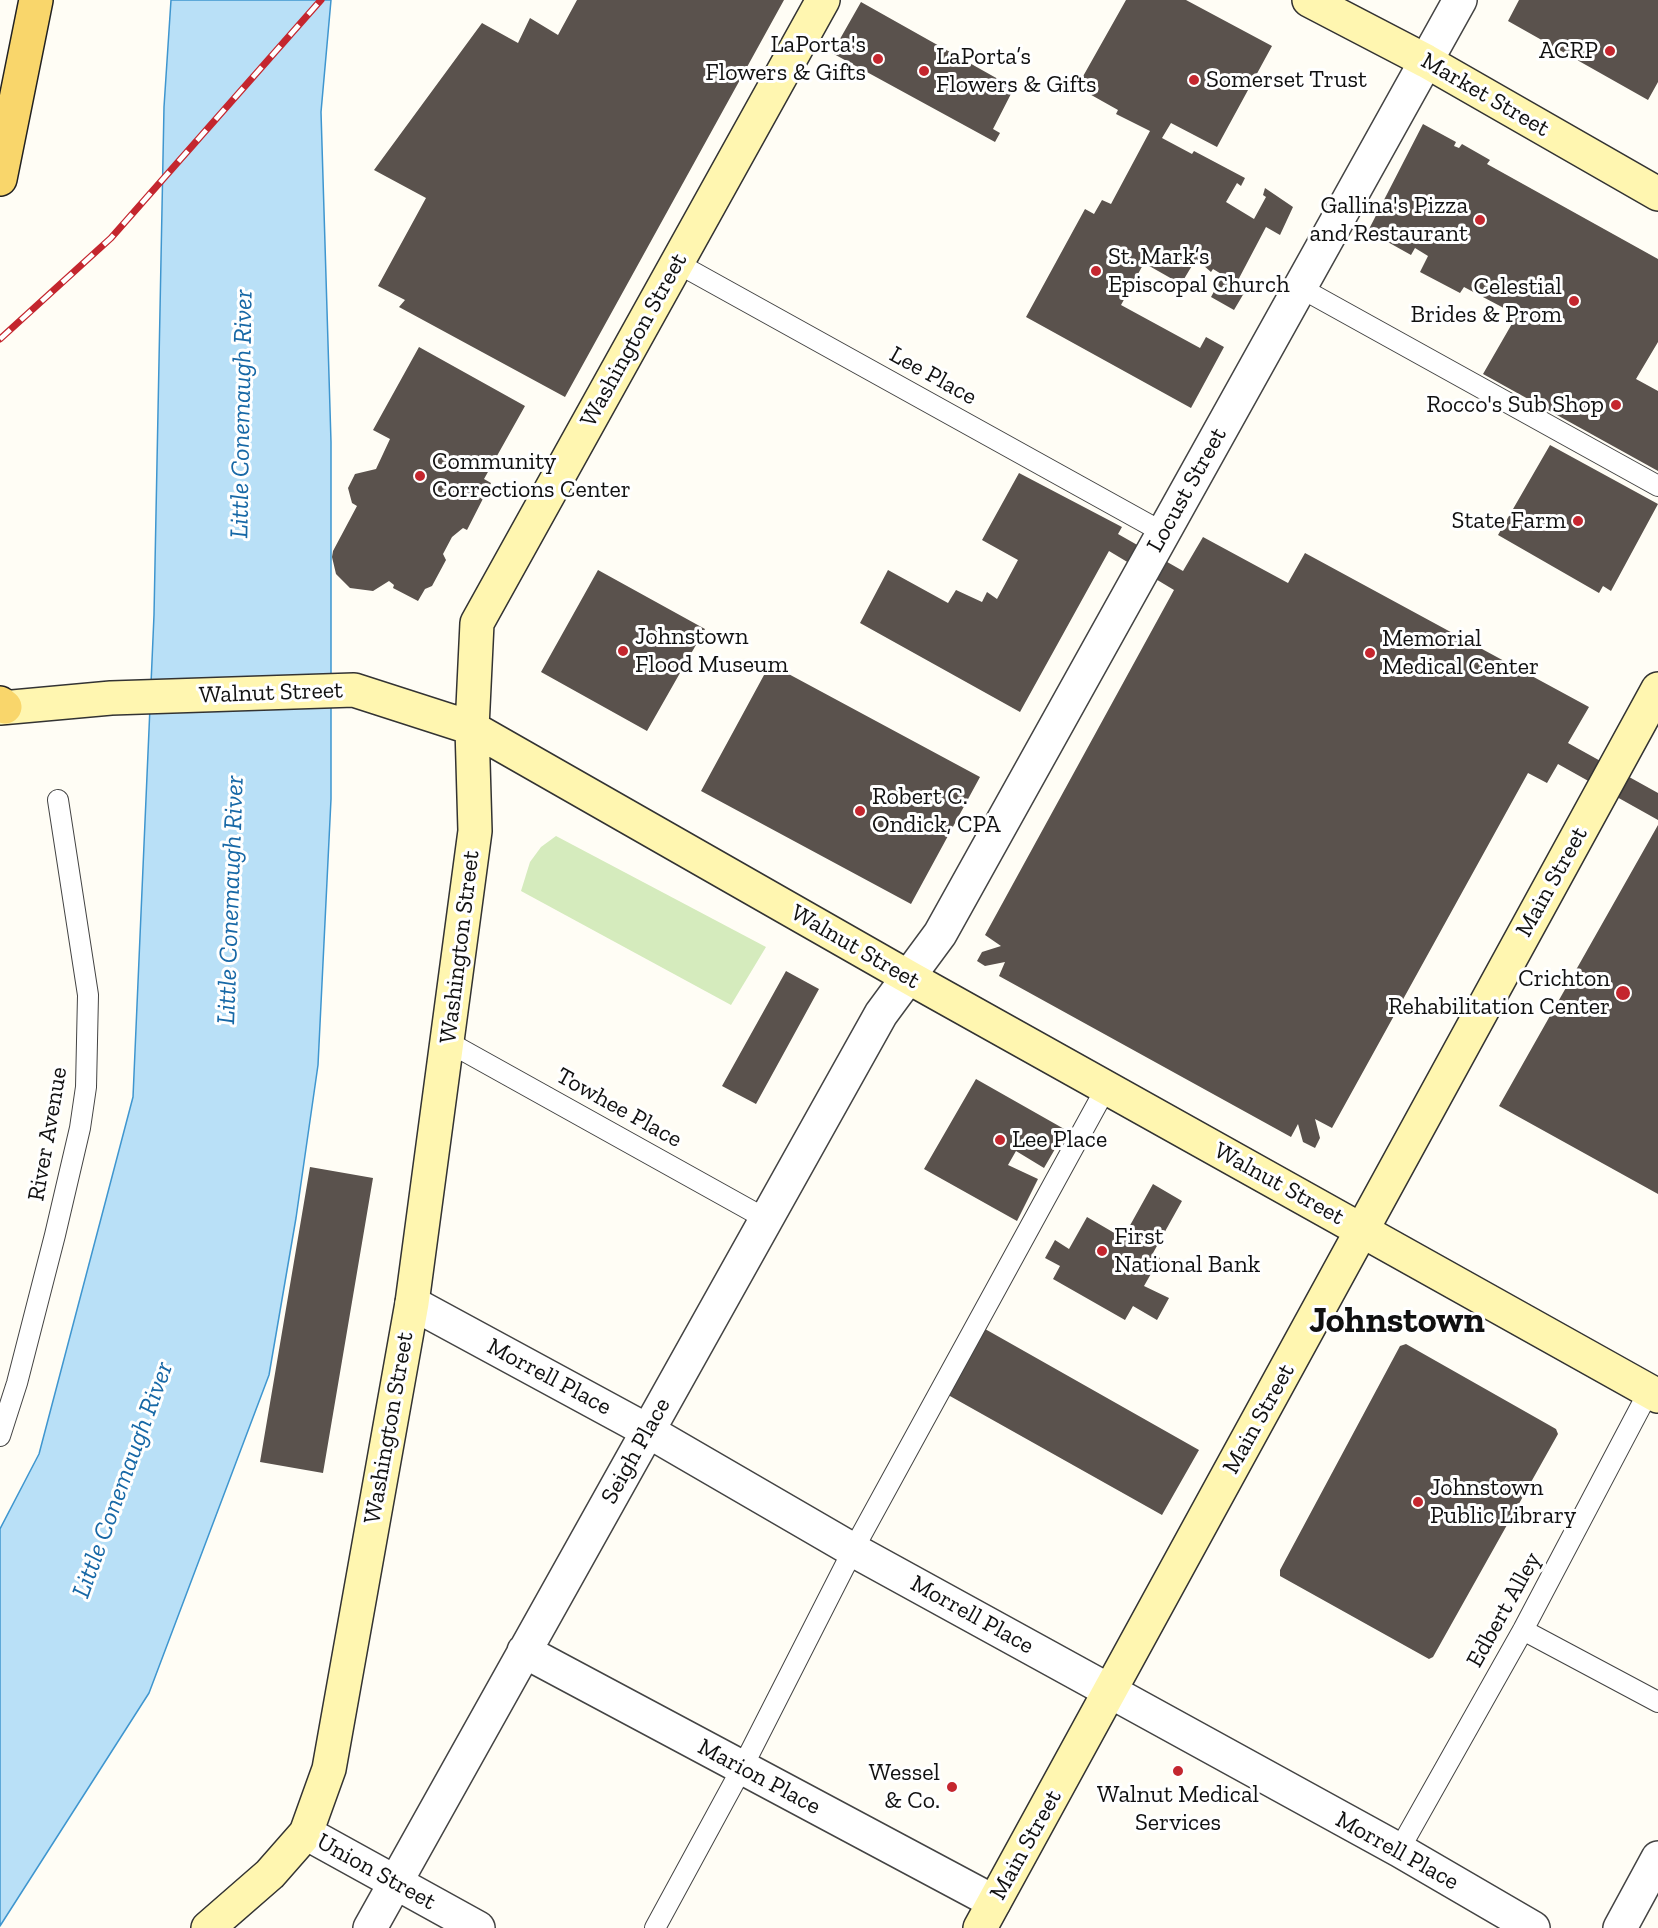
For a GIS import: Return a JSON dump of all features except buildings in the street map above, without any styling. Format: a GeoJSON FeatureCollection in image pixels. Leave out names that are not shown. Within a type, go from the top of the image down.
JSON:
{"type":"FeatureCollection","features":[{"type":"Feature","properties":{"kind":"main road"},"geometry":{"type":"LineString","coordinates":[[0,179],[36,0]]}},
{"type":"Feature","properties":{"kind":"street","name":"Washington Street"},"geometry":{"type":"LineString","coordinates":[[208,1928],[270,1874],[306,1833],[328,1769],[412,1303],[448,1042],[475,831],[472,729],[477,623],[823,0]]}},
{"type":"Feature","properties":{"kind":"street","name":"Market Street"},"geometry":{"type":"LineString","coordinates":[[1310,0],[1426,61],[1658,194]]}},
{"type":"Feature","properties":{"kind":"street","name":"Locust Street"},"geometry":{"type":"LineString","coordinates":[[910,978],[940,934],[1460,0]]}},
{"type":"Feature","properties":{"kind":"street","name":"Main Street"},"geometry":{"type":"LineString","coordinates":[[987,1915],[1658,689]]}},
{"type":"Feature","properties":{"kind":"street","name":"Walnut Street"},"geometry":{"type":"LineString","coordinates":[[2,706],[111,698],[354,690],[472,729],[910,978],[1654,1393]]}},
{"type":"Feature","properties":{"kind":"street","name":"Seigh Place"},"geometry":{"type":"LineString","coordinates":[[370,1928],[881,1014],[910,978]]}},
{"type":"Feature","properties":{"kind":"street","name":"Morrell Place"},"geometry":{"type":"LineString","coordinates":[[412,1303],[648,1431],[853,1550],[1399,1850],[1533,1928]]}},
{"type":"Feature","properties":{"kind":"street","name":"Marion Place"},"geometry":{"type":"LineString","coordinates":[[524,1652],[742,1768],[987,1915]]}},
{"type":"Feature","properties":{"kind":"street","name":"Union Street"},"geometry":{"type":"LineString","coordinates":[[306,1833],[477,1928]]}},
{"type":"Feature","properties":{"kind":"street"},"geometry":{"type":"LineString","coordinates":[[1620,1928],[1658,1858]]}},
{"type":"Feature","properties":{"kind":"lane","name":"Lee Place"},"geometry":{"type":"LineString","coordinates":[[677,263],[1164,533]]}},
{"type":"Feature","properties":{"kind":"lane"},"geometry":{"type":"LineString","coordinates":[[1299,287],[1658,486]]}},
{"type":"Feature","properties":{"kind":"lane","name":"River Avenue"},"geometry":{"type":"LineString","coordinates":[[0,1436],[17,1383],[55,1235],[86,1087],[88,995],[58,800]]}},
{"type":"Feature","properties":{"kind":"lane","name":"Towhee Place"},"geometry":{"type":"LineString","coordinates":[[448,1042],[766,1219]]}},
{"type":"Feature","properties":{"kind":"lane"},"geometry":{"type":"LineString","coordinates":[[655,1928],[742,1768],[853,1550],[1106,1088]]}},
{"type":"Feature","properties":{"kind":"lane","name":"Edbert Alley"},"geometry":{"type":"LineString","coordinates":[[1399,1850],[1654,1393]]}},
{"type":"Feature","properties":{"kind":"lane"},"geometry":{"type":"LineString","coordinates":[[1523,1630],[1658,1702]]}},
{"type":"Feature","properties":{"kind":"green space"},"geometry":{"type":"Polygon","coordinates":[[[556,836],[766,947],[731,1005],[521,891],[530,862],[541,847],[556,836]]]}},
{"type":"Feature","properties":{"kind":"water","name":"Little Conemaugh River"},"geometry":{"type":"Polygon","coordinates":[[[171,0],[331,0],[321,112],[331,442],[331,799],[318,1065],[296,1218],[269,1375],[149,1693],[0,1926],[0,1529],[39,1454],[133,1097],[154,615],[164,107],[171,0]]]}},
{"type":"Feature","properties":{"kind":"railway"},"geometry":{"type":"LineString","coordinates":[[0,339],[111,238],[321,0]]}},
{"type":"Feature","properties":{"kind":"place","name":"ACRP"},"geometry":{"type":"Point","coordinates":[1610,51]}},
{"type":"Feature","properties":{"kind":"place","name":"LaPorta's Flowers & Gifts"},"geometry":{"type":"Point","coordinates":[878,59]}},
{"type":"Feature","properties":{"kind":"place","name":"LaPorta’s Flowers & Gifts"},"geometry":{"type":"Point","coordinates":[924,71]}},
{"type":"Feature","properties":{"kind":"place","name":"Somerset Trust"},"geometry":{"type":"Point","coordinates":[1194,80]}},
{"type":"Feature","properties":{"kind":"place","name":"Gallina's Pizza and Restaurant"},"geometry":{"type":"Point","coordinates":[1480,220]}},
{"type":"Feature","properties":{"kind":"place","name":"St. Mark’s Episcopal Church"},"geometry":{"type":"Point","coordinates":[1096,271]}},
{"type":"Feature","properties":{"kind":"place","name":"Celestial Brides & Prom"},"geometry":{"type":"Point","coordinates":[1574,301]}},
{"type":"Feature","properties":{"kind":"place","name":"Rocco's Sub Shop"},"geometry":{"type":"Point","coordinates":[1616,405]}},
{"type":"Feature","properties":{"kind":"place","name":"Community Corrections Center"},"geometry":{"type":"Point","coordinates":[420,476]}},
{"type":"Feature","properties":{"kind":"place","name":"State Farm"},"geometry":{"type":"Point","coordinates":[1578,521]}},
{"type":"Feature","properties":{"kind":"place","name":"Johnstown Flood Museum"},"geometry":{"type":"Point","coordinates":[623,651]}},
{"type":"Feature","properties":{"kind":"place","name":"Memorial Medical Center"},"geometry":{"type":"Point","coordinates":[1370,653]}},
{"type":"Feature","properties":{"kind":"place","name":"Robert C. Ondick, CPA"},"geometry":{"type":"Point","coordinates":[860,811]}},
{"type":"Feature","properties":{"kind":"place","name":"Crichton Rehabilitation Center"},"geometry":{"type":"Point","coordinates":[1623,993]}},
{"type":"Feature","properties":{"kind":"place","name":"Lee Place"},"geometry":{"type":"Point","coordinates":[1000,1140]}},
{"type":"Feature","properties":{"kind":"place","name":"First National Bank"},"geometry":{"type":"Point","coordinates":[1102,1251]}},
{"type":"Feature","properties":{"kind":"place","name":"Johnstown Public Library"},"geometry":{"type":"Point","coordinates":[1418,1502]}},
{"type":"Feature","properties":{"kind":"place","name":"Walnut Medical Services"},"geometry":{"type":"Point","coordinates":[1178,1771]}},
{"type":"Feature","properties":{"kind":"place","name":"Wessel & Co."},"geometry":{"type":"Point","coordinates":[952,1787]}},
{"type":"Feature","properties":{"kind":"district","name":"Johnstown"},"geometry":{"type":"Point","coordinates":[1397,1322]}}]}
